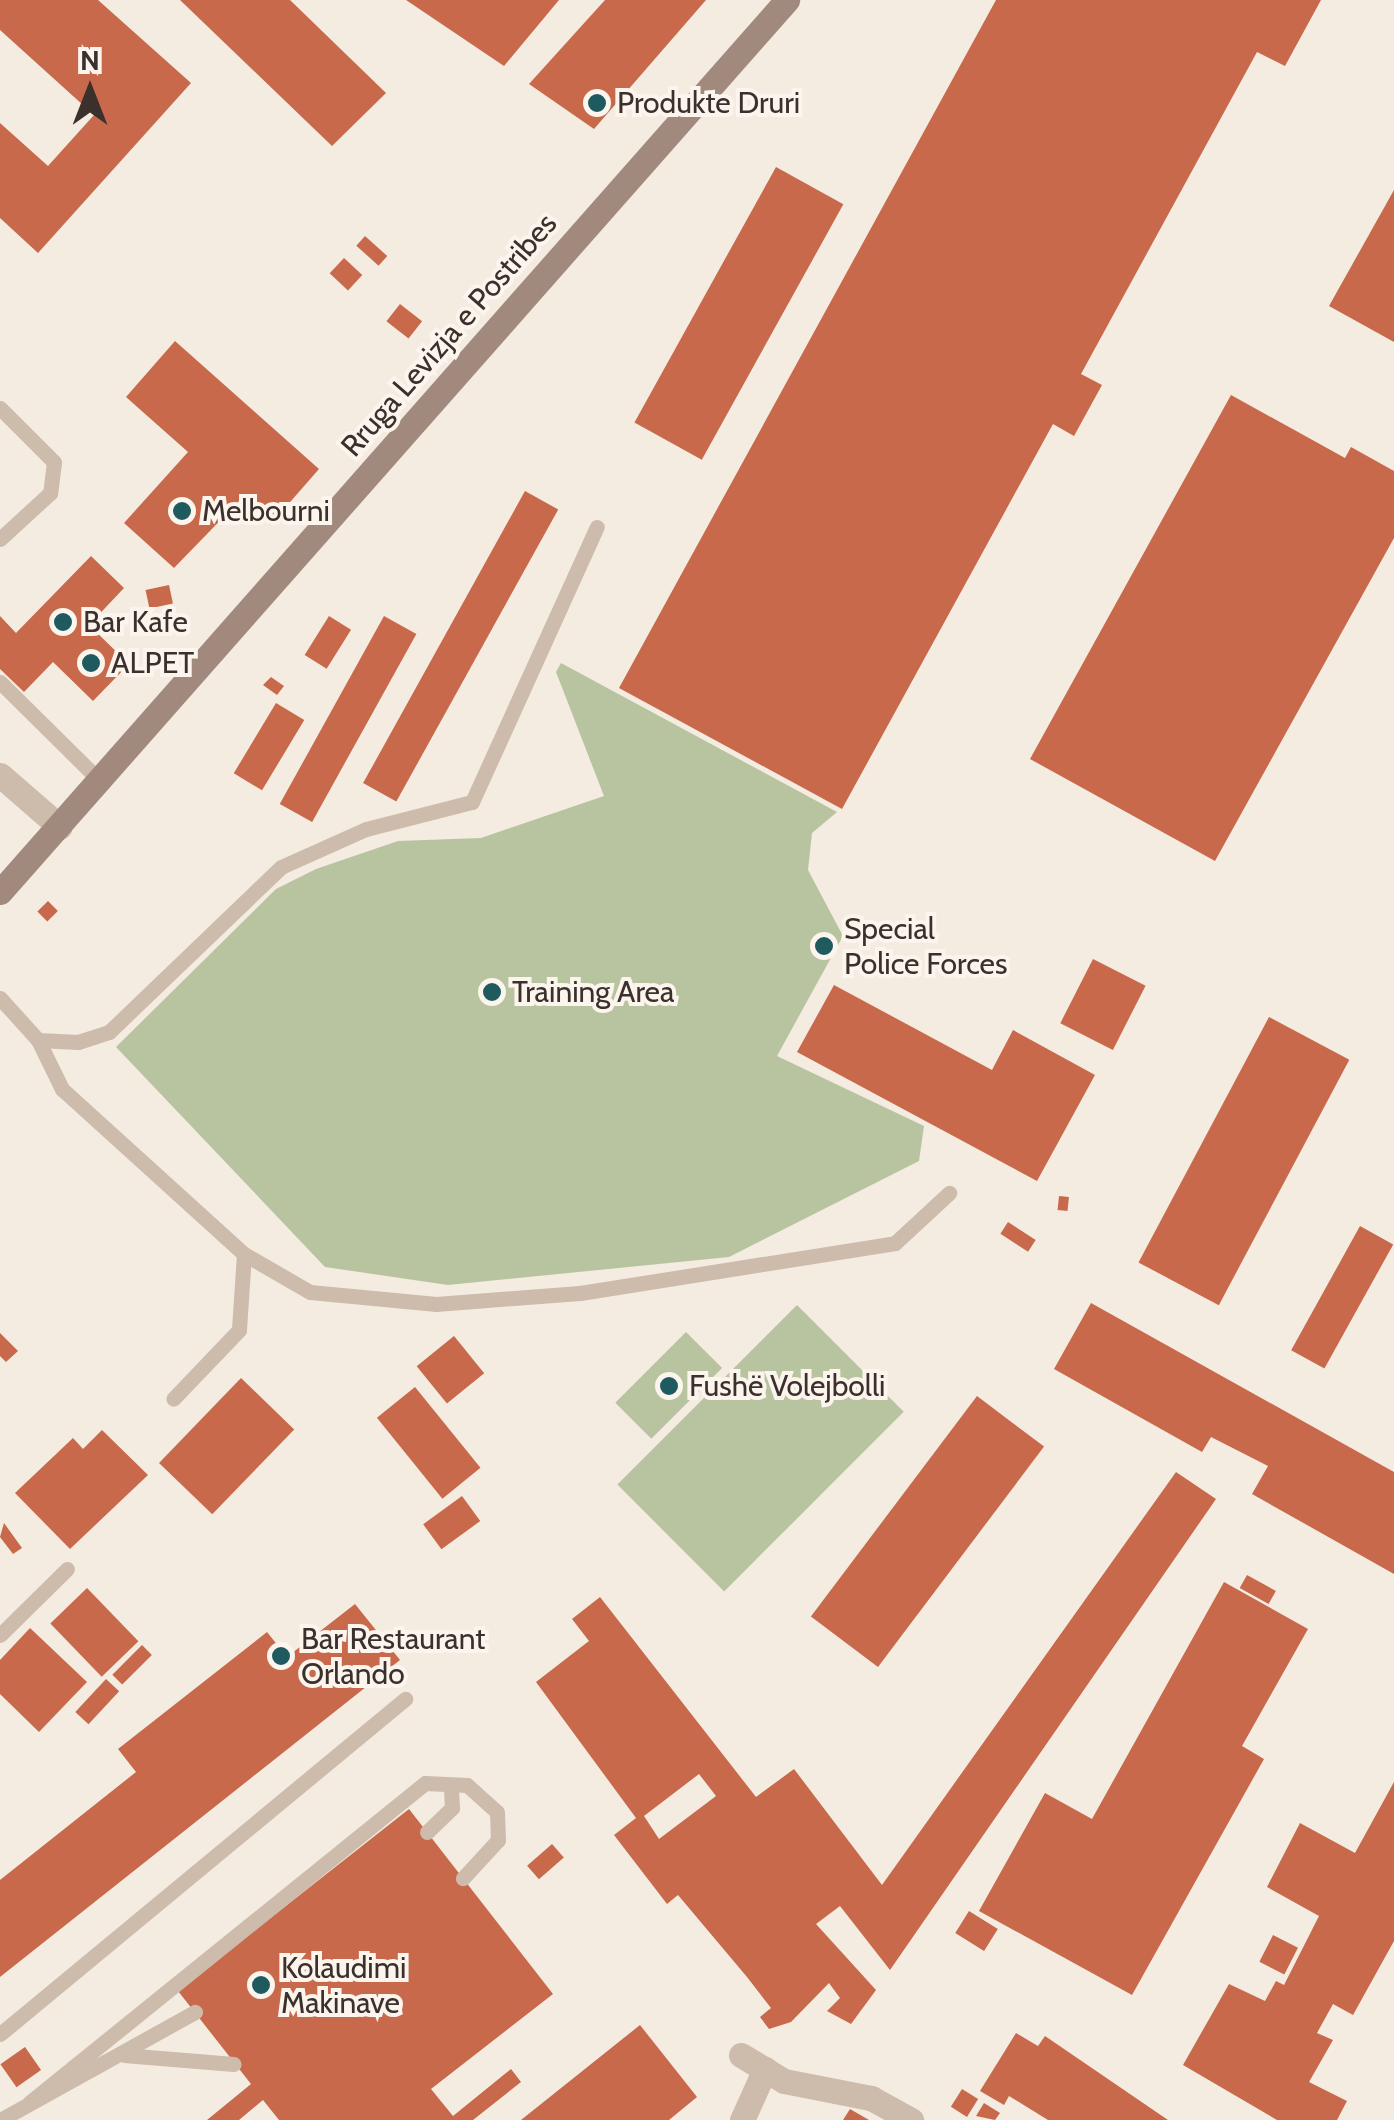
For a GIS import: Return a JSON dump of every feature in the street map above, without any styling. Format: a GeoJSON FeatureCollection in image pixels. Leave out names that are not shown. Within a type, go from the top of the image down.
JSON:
{"type":"FeatureCollection","features":[{"type":"Feature","properties":{"kind":"street","name":"Rruga Levizja e Postribes"},"geometry":{"type":"LineString","coordinates":[[0,892],[102,783],[787,0]]}},
{"type":"Feature","properties":{"kind":"street"},"geometry":{"type":"LineString","coordinates":[[0,775],[60,827]]}},
{"type":"Feature","properties":{"kind":"street"},"geometry":{"type":"LineString","coordinates":[[741,2055],[765,2069],[871,2098],[911,2120]]}},
{"type":"Feature","properties":{"kind":"street"},"geometry":{"type":"LineString","coordinates":[[742,2120],[765,2069]]}},
{"type":"Feature","properties":{"kind":"lane"},"geometry":{"type":"LineString","coordinates":[[0,408],[54,462],[50,493],[0,540]]}},
{"type":"Feature","properties":{"kind":"lane"},"geometry":{"type":"LineString","coordinates":[[38,1040],[78,1042],[109,1032],[281,867],[366,829],[472,802],[597,528]]}},
{"type":"Feature","properties":{"kind":"lane"},"geometry":{"type":"LineString","coordinates":[[0,682],[102,783]]}},
{"type":"Feature","properties":{"kind":"lane"},"geometry":{"type":"LineString","coordinates":[[0,998],[38,1040],[62,1088],[244,1254],[310,1292],[436,1304],[580,1293],[895,1243],[949,1193]]}},
{"type":"Feature","properties":{"kind":"lane"},"geometry":{"type":"LineString","coordinates":[[172,1399],[239,1330],[244,1254]]}},
{"type":"Feature","properties":{"kind":"lane"},"geometry":{"type":"LineString","coordinates":[[0,1635],[67,1569]]}},
{"type":"Feature","properties":{"kind":"lane"},"geometry":{"type":"LineString","coordinates":[[0,2034],[405,1699]]}},
{"type":"Feature","properties":{"kind":"lane"},"geometry":{"type":"LineString","coordinates":[[30,2102],[425,1783],[480,1791],[500,1826],[484,1861],[462,1878]]}},
{"type":"Feature","properties":{"kind":"lane"},"geometry":{"type":"LineString","coordinates":[[427,1832],[452,1808],[451,1786]]}},
{"type":"Feature","properties":{"kind":"lane"},"geometry":{"type":"LineString","coordinates":[[0,2120],[195,2012]]}},
{"type":"Feature","properties":{"kind":"lane"},"geometry":{"type":"LineString","coordinates":[[123,2055],[234,2064]]}},
{"type":"Feature","properties":{"kind":"green space","name":"Training Area"},"geometry":{"type":"Polygon","coordinates":[[[561,663],[837,812],[812,833],[808,870],[843,936],[777,1056],[924,1126],[919,1161],[729,1257],[448,1285],[325,1267],[116,1047],[276,889],[316,869],[398,841],[481,838],[604,796],[556,672],[561,663]]]}},
{"type":"Feature","properties":{"kind":"green space"},"geometry":{"type":"Polygon","coordinates":[[[797,1305],[904,1412],[724,1591],[617,1485],[797,1305]]]}},
{"type":"Feature","properties":{"kind":"green space","name":"Fushë Volejbolli"},"geometry":{"type":"Polygon","coordinates":[[[686,1332],[722,1368],[651,1439],[615,1403],[686,1332]]]}},
{"type":"Feature","properties":{"kind":"building"},"geometry":{"type":"Polygon","coordinates":[[[0,0],[98,0],[191,83],[38,253],[0,218],[0,123],[48,166],[94,115],[0,30],[0,0]]]}},
{"type":"Feature","properties":{"kind":"building"},"geometry":{"type":"Polygon","coordinates":[[[180,0],[290,0],[386,93],[332,146],[180,0]]]}},
{"type":"Feature","properties":{"kind":"building"},"geometry":{"type":"Polygon","coordinates":[[[406,0],[559,0],[504,66],[406,0]]]}},
{"type":"Feature","properties":{"kind":"building"},"geometry":{"type":"Polygon","coordinates":[[[605,0],[706,0],[594,129],[529,84],[605,0]]]}},
{"type":"Feature","properties":{"kind":"building"},"geometry":{"type":"Polygon","coordinates":[[[996,0],[1321,0],[1285,66],[1257,52],[1081,374],[1102,385],[1074,436],[1053,424],[842,809],[619,688],[996,0]]]}},
{"type":"Feature","properties":{"kind":"building"},"geometry":{"type":"Polygon","coordinates":[[[776,167],[843,204],[702,460],[634,422],[776,167]]]}},
{"type":"Feature","properties":{"kind":"building"},"geometry":{"type":"Polygon","coordinates":[[[1394,190],[1394,342],[1329,306],[1394,190]]]}},
{"type":"Feature","properties":{"kind":"building"},"geometry":{"type":"Polygon","coordinates":[[[365,236],[387,256],[379,266],[356,246],[365,236]]]}},
{"type":"Feature","properties":{"kind":"building"},"geometry":{"type":"Polygon","coordinates":[[[344,258],[362,275],[348,290],[330,273],[344,258]]]}},
{"type":"Feature","properties":{"kind":"building"},"geometry":{"type":"Polygon","coordinates":[[[400,304],[422,321],[409,339],[386,321],[400,304]]]}},
{"type":"Feature","properties":{"kind":"building"},"geometry":{"type":"Polygon","coordinates":[[[175,341],[319,469],[270,525],[241,499],[174,568],[124,523],[188,452],[126,397],[175,341]]]}},
{"type":"Feature","properties":{"kind":"building"},"geometry":{"type":"Polygon","coordinates":[[[1231,395],[1345,458],[1351,447],[1394,471],[1394,538],[1215,861],[1030,759],[1231,395]]]}},
{"type":"Feature","properties":{"kind":"building"},"geometry":{"type":"Polygon","coordinates":[[[525,491],[558,509],[396,802],[363,783],[525,491]]]}},
{"type":"Feature","properties":{"kind":"building"},"geometry":{"type":"Polygon","coordinates":[[[91,556],[124,588],[89,625],[129,664],[93,701],[53,662],[24,692],[0,669],[0,616],[16,633],[91,556]]]}},
{"type":"Feature","properties":{"kind":"building"},"geometry":{"type":"Polygon","coordinates":[[[169,585],[173,604],[149,609],[146,590],[169,585]]]}},
{"type":"Feature","properties":{"kind":"building"},"geometry":{"type":"Polygon","coordinates":[[[329,616],[351,630],[327,669],[305,655],[329,616]]]}},
{"type":"Feature","properties":{"kind":"building"},"geometry":{"type":"Polygon","coordinates":[[[384,616],[416,634],[312,822],[280,804],[384,616]]]}},
{"type":"Feature","properties":{"kind":"building"},"geometry":{"type":"Polygon","coordinates":[[[271,677],[284,686],[277,695],[263,685],[271,677]]]}},
{"type":"Feature","properties":{"kind":"building"},"geometry":{"type":"Polygon","coordinates":[[[276,703],[304,720],[262,790],[234,773],[276,703]]]}},
{"type":"Feature","properties":{"kind":"building"},"geometry":{"type":"Polygon","coordinates":[[[48,901],[58,911],[47,922],[37,912],[48,901]]]}},
{"type":"Feature","properties":{"kind":"building"},"geometry":{"type":"Polygon","coordinates":[[[1093,959],[1146,986],[1113,1050],[1060,1023],[1093,959]]]}},
{"type":"Feature","properties":{"kind":"building"},"geometry":{"type":"Polygon","coordinates":[[[834,985],[992,1070],[1013,1030],[1095,1075],[1037,1181],[797,1052],[834,985]]]}},
{"type":"Feature","properties":{"kind":"building"},"geometry":{"type":"Polygon","coordinates":[[[1269,1017],[1349,1060],[1219,1305],[1138,1262],[1269,1017]]]}},
{"type":"Feature","properties":{"kind":"building"},"geometry":{"type":"Polygon","coordinates":[[[1059,1196],[1069,1197],[1067,1211],[1058,1210],[1059,1196]]]}},
{"type":"Feature","properties":{"kind":"building"},"geometry":{"type":"Polygon","coordinates":[[[1008,1222],[1036,1240],[1028,1252],[1000,1234],[1008,1222]]]}},
{"type":"Feature","properties":{"kind":"building"},"geometry":{"type":"Polygon","coordinates":[[[1360,1226],[1393,1244],[1324,1369],[1291,1350],[1360,1226]]]}},
{"type":"Feature","properties":{"kind":"building"},"geometry":{"type":"Polygon","coordinates":[[[1091,1303],[1394,1472],[1394,1574],[1252,1494],[1268,1466],[1211,1437],[1202,1452],[1054,1369],[1091,1303]]]}},
{"type":"Feature","properties":{"kind":"building"},"geometry":{"type":"Polygon","coordinates":[[[0,1333],[18,1351],[6,1362],[0,1356],[0,1333]]]}},
{"type":"Feature","properties":{"kind":"building"},"geometry":{"type":"Polygon","coordinates":[[[454,1336],[484,1373],[447,1404],[417,1366],[454,1336]]]}},
{"type":"Feature","properties":{"kind":"building"},"geometry":{"type":"Polygon","coordinates":[[[241,1378],[294,1429],[212,1514],[159,1463],[241,1378]]]}},
{"type":"Feature","properties":{"kind":"building"},"geometry":{"type":"Polygon","coordinates":[[[415,1387],[480,1468],[442,1499],[377,1418],[415,1387]]]}},
{"type":"Feature","properties":{"kind":"building"},"geometry":{"type":"Polygon","coordinates":[[[977,1396],[1044,1447],[878,1667],[811,1616],[977,1396]]]}},
{"type":"Feature","properties":{"kind":"building"},"geometry":{"type":"Polygon","coordinates":[[[102,1430],[148,1475],[70,1549],[15,1493],[73,1438],[83,1449],[102,1430]]]}},
{"type":"Feature","properties":{"kind":"building"},"geometry":{"type":"Polygon","coordinates":[[[1176,1472],[1216,1499],[890,1970],[840,1906],[816,1924],[876,1990],[851,2024],[827,2011],[840,1998],[829,1983],[791,2022],[769,2029],[760,2017],[771,2008],[747,1977],[678,1895],[667,1904],[614,1835],[636,1818],[536,1682],[589,1641],[572,1619],[600,1597],[756,1797],[794,1769],[882,1885],[1176,1472]],[[699,1774],[644,1816],[659,1839],[716,1796],[699,1774]]]}},
{"type":"Feature","properties":{"kind":"building"},"geometry":{"type":"Polygon","coordinates":[[[462,1496],[480,1521],[441,1549],[423,1524],[462,1496]]]}},
{"type":"Feature","properties":{"kind":"building"},"geometry":{"type":"Polygon","coordinates":[[[4,1523],[22,1548],[13,1554],[0,1537],[4,1523]]]}},
{"type":"Feature","properties":{"kind":"building"},"geometry":{"type":"Polygon","coordinates":[[[1247,1575],[1276,1591],[1269,1604],[1240,1588],[1247,1575]]]}},
{"type":"Feature","properties":{"kind":"building"},"geometry":{"type":"Polygon","coordinates":[[[1224,1582],[1308,1629],[1242,1746],[1264,1759],[1132,1995],[979,1911],[1045,1793],[1092,1819],[1224,1582]]]}},
{"type":"Feature","properties":{"kind":"building"},"geometry":{"type":"Polygon","coordinates":[[[87,1588],[138,1641],[102,1677],[50,1623],[87,1588]]]}},
{"type":"Feature","properties":{"kind":"building"},"geometry":{"type":"Polygon","coordinates":[[[355,1604],[400,1660],[0,1977],[0,1880],[136,1772],[118,1749],[267,1632],[287,1657],[355,1604]]]}},
{"type":"Feature","properties":{"kind":"building"},"geometry":{"type":"Polygon","coordinates":[[[30,1628],[87,1682],[39,1732],[0,1694],[0,1660],[30,1628]]]}},
{"type":"Feature","properties":{"kind":"building"},"geometry":{"type":"Polygon","coordinates":[[[142,1645],[152,1655],[122,1685],[112,1675],[142,1645]]]}},
{"type":"Feature","properties":{"kind":"building"},"geometry":{"type":"Polygon","coordinates":[[[106,1679],[119,1691],[88,1724],[75,1712],[106,1679]]]}},
{"type":"Feature","properties":{"kind":"building"},"geometry":{"type":"Polygon","coordinates":[[[1394,1782],[1394,1941],[1353,2015],[1333,2004],[1317,2033],[1333,2040],[1309,2082],[1347,2101],[1337,2120],[1277,2120],[1183,2065],[1229,1984],[1265,2001],[1276,1981],[1284,1985],[1319,1916],[1267,1887],[1300,1823],[1355,1853],[1394,1782]]]}},
{"type":"Feature","properties":{"kind":"building"},"geometry":{"type":"Polygon","coordinates":[[[409,1809],[553,1994],[431,2089],[453,2116],[511,2069],[521,2082],[473,2120],[279,2120],[263,2100],[239,2120],[207,2120],[251,2084],[178,1991],[409,1809]]]}},
{"type":"Feature","properties":{"kind":"building"},"geometry":{"type":"Polygon","coordinates":[[[552,1844],[564,1858],[539,1879],[527,1866],[552,1844]]]}},
{"type":"Feature","properties":{"kind":"building"},"geometry":{"type":"Polygon","coordinates":[[[969,1911],[998,1929],[984,1951],[955,1933],[969,1911]]]}},
{"type":"Feature","properties":{"kind":"building"},"geometry":{"type":"Polygon","coordinates":[[[1273,1935],[1298,1948],[1284,1974],[1259,1962],[1273,1935]]]}},
{"type":"Feature","properties":{"kind":"building"},"geometry":{"type":"Polygon","coordinates":[[[640,2025],[697,2097],[669,2120],[521,2120],[640,2025]]]}},
{"type":"Feature","properties":{"kind":"building"},"geometry":{"type":"Polygon","coordinates":[[[1016,2033],[1038,2046],[1045,2036],[1168,2120],[1048,2120],[1009,2096],[1004,2105],[980,2091],[1016,2033]]]}},
{"type":"Feature","properties":{"kind":"building"},"geometry":{"type":"Polygon","coordinates":[[[25,2047],[41,2070],[16,2087],[0,2064],[25,2047]]]}},
{"type":"Feature","properties":{"kind":"building"},"geometry":{"type":"Polygon","coordinates":[[[962,2089],[978,2099],[967,2117],[951,2107],[962,2089]]]}},
{"type":"Feature","properties":{"kind":"building"},"geometry":{"type":"Polygon","coordinates":[[[984,2103],[1000,2113],[995,2120],[976,2116],[984,2103]]]}},
{"type":"Feature","properties":{"kind":"building"},"geometry":{"type":"Polygon","coordinates":[[[850,2109],[869,2120],[843,2120],[850,2109]]]}},
{"type":"Feature","properties":{"kind":"place","name":"Produkte Druri"},"geometry":{"type":"Point","coordinates":[597,103]}},
{"type":"Feature","properties":{"kind":"place","name":"Melbourni"},"geometry":{"type":"Point","coordinates":[182,511]}},
{"type":"Feature","properties":{"kind":"place","name":"Bar Kafe"},"geometry":{"type":"Point","coordinates":[63,622]}},
{"type":"Feature","properties":{"kind":"place","name":"ALPET"},"geometry":{"type":"Point","coordinates":[91,663]}},
{"type":"Feature","properties":{"kind":"place","name":"Special Police Forces"},"geometry":{"type":"Point","coordinates":[824,946]}},
{"type":"Feature","properties":{"kind":"place","name":"Training Area"},"geometry":{"type":"Point","coordinates":[492,992]}},
{"type":"Feature","properties":{"kind":"place","name":"Fushë Volejbolli"},"geometry":{"type":"Point","coordinates":[669,1386]}},
{"type":"Feature","properties":{"kind":"place","name":"Bar Restaurant Orlando"},"geometry":{"type":"Point","coordinates":[281,1656]}},
{"type":"Feature","properties":{"kind":"place","name":"Kolaudimi Makinave"},"geometry":{"type":"Point","coordinates":[261,1985]}}]}
